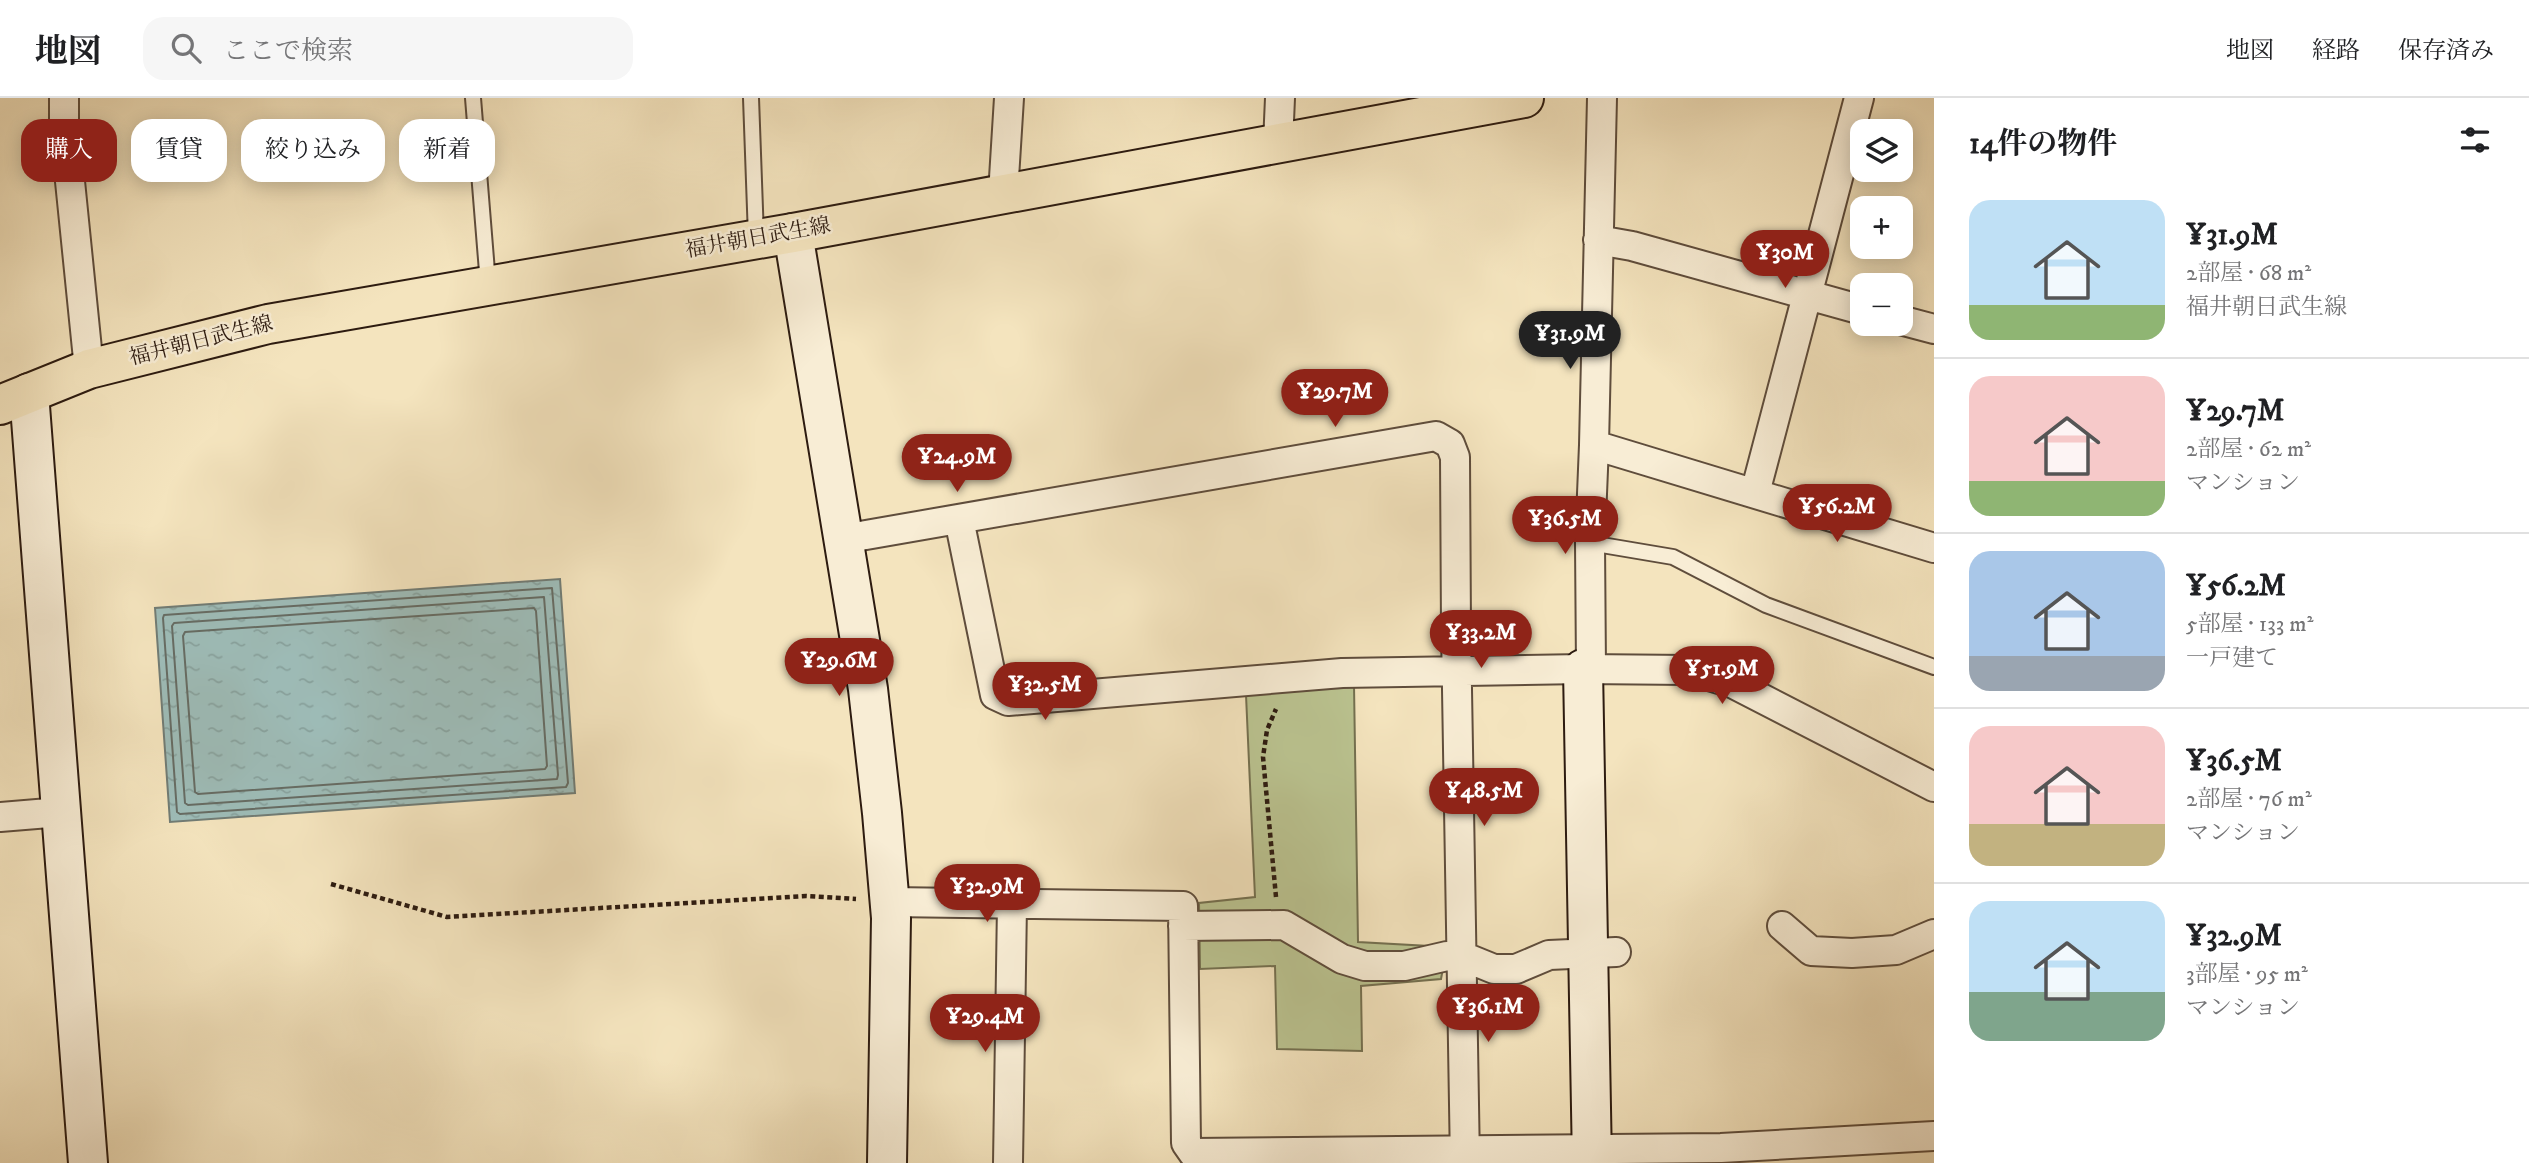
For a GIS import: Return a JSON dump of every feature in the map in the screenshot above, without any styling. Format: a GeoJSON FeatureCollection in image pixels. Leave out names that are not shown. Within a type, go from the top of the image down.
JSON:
{"type":"FeatureCollection","features":[{"type":"Feature","properties":{"kind":"main road","name":"福井朝日武生線"},"geometry":{"type":"LineString","coordinates":[[15,399],[89,369],[268,324],[793,233],[1524,98]]}},
{"type":"Feature","properties":{"kind":"street"},"geometry":{"type":"LineString","coordinates":[[64,98],[89,369]]}},
{"type":"Feature","properties":{"kind":"street"},"geometry":{"type":"LineString","coordinates":[[1003,194],[1009,98]]}},
{"type":"Feature","properties":{"kind":"street"},"geometry":{"type":"LineString","coordinates":[[1278,144],[1280,98]]}},
{"type":"Feature","properties":{"kind":"street"},"geometry":{"type":"LineString","coordinates":[[1592,1156],[1602,953],[1587,669],[1601,98]]}},
{"type":"Feature","properties":{"kind":"street"},"geometry":{"type":"LineString","coordinates":[[1755,493],[1859,98]]}},
{"type":"Feature","properties":{"kind":"street"},"geometry":{"type":"LineString","coordinates":[[793,233],[868,689],[890,902],[887,1163]]}},
{"type":"Feature","properties":{"kind":"street"},"geometry":{"type":"LineString","coordinates":[[1598,240],[1632,246],[1850,307]]}},
{"type":"Feature","properties":{"kind":"street"},"geometry":{"type":"LineString","coordinates":[[1913,323],[1934,329]]}},
{"type":"Feature","properties":{"kind":"street"},"geometry":{"type":"LineString","coordinates":[[15,399],[61,812],[88,1163]]}},
{"type":"Feature","properties":{"kind":"street"},"geometry":{"type":"LineString","coordinates":[[843,539],[1436,436],[1450,443],[1455,457],[1465,1157]]}},
{"type":"Feature","properties":{"kind":"street"},"geometry":{"type":"LineString","coordinates":[[1594,445],[1934,548]]}},
{"type":"Feature","properties":{"kind":"street"},"geometry":{"type":"LineString","coordinates":[[959,519],[995,695],[1008,701],[1342,673],[1689,670],[1732,683],[1934,787]]}},
{"type":"Feature","properties":{"kind":"street"},"geometry":{"type":"LineString","coordinates":[[0,817],[61,812]]}},
{"type":"Feature","properties":{"kind":"street"},"geometry":{"type":"LineString","coordinates":[[890,902],[1183,906],[1185,1143],[1193,1153],[1465,1157],[1721,1156],[1934,1136]]}},
{"type":"Feature","properties":{"kind":"street"},"geometry":{"type":"LineString","coordinates":[[1008,1163],[1012,904]]}},
{"type":"Feature","properties":{"kind":"street"},"geometry":{"type":"LineString","coordinates":[[1183,926],[1284,925],[1342,959],[1365,966],[1404,966],[1447,956],[1462,956],[1494,969],[1516,969],[1549,955],[1602,953]]}},
{"type":"Feature","properties":{"kind":"street"},"geometry":{"type":"LineString","coordinates":[[1782,926],[1811,951],[1852,953],[1896,950],[1934,934]]}},
{"type":"Feature","properties":{"kind":"lane"},"geometry":{"type":"LineString","coordinates":[[473,98],[488,285]]}},
{"type":"Feature","properties":{"kind":"lane"},"geometry":{"type":"LineString","coordinates":[[751,98],[756,239]]}},
{"type":"Feature","properties":{"kind":"lane"},"geometry":{"type":"LineString","coordinates":[[1590,543],[1673,557],[1766,605],[1934,667]]}},
{"type":"Feature","properties":{"kind":"path"},"geometry":{"type":"LineString","coordinates":[[1279,678],[1281,698],[1267,730],[1263,757],[1274,884],[1284,925]]}},
{"type":"Feature","properties":{"kind":"path"},"geometry":{"type":"LineString","coordinates":[[331,884],[447,917],[806,895],[890,902]]}},
{"type":"Feature","properties":{"kind":"green space"},"geometry":{"type":"Polygon","coordinates":[[[1354,685],[1358,942],[1447,947],[1441,979],[1361,986],[1362,1051],[1277,1049],[1275,966],[1200,969],[1199,903],[1255,897],[1246,695],[1354,685]]]}},
{"type":"Feature","properties":{"kind":"water"},"geometry":{"type":"Polygon","coordinates":[[[560,579],[575,793],[170,822],[155,608],[560,579]]]}}]}
